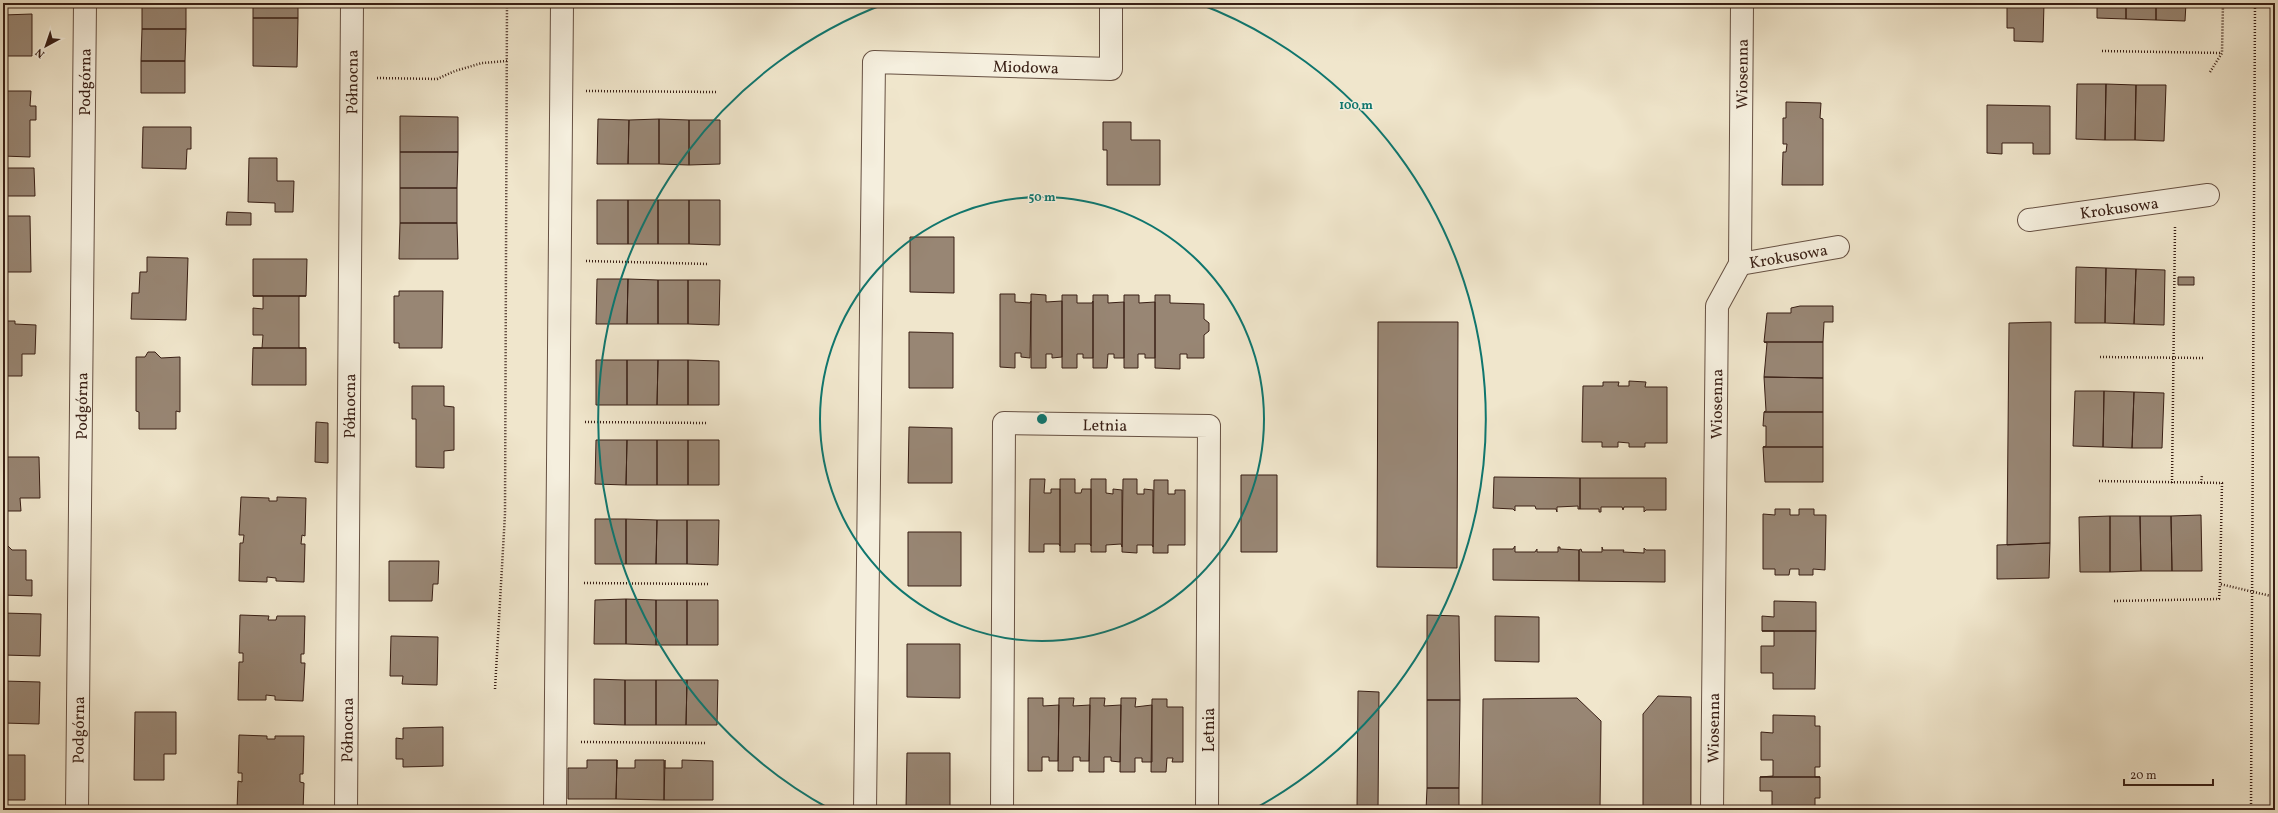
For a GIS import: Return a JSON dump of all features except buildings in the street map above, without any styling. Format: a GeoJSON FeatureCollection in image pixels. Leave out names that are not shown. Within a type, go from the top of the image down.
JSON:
{"type":"FeatureCollection","features":[{"type":"Feature","properties":{"kind":"street","name":"Podgórna"},"geometry":{"type":"LineString","coordinates":[[78,810],[85,3]]}},
{"type":"Feature","properties":{"kind":"street","name":"Północna"},"geometry":{"type":"LineString","coordinates":[[346,810],[352,3]]}},
{"type":"Feature","properties":{"kind":"street"},"geometry":{"type":"LineString","coordinates":[[555,810],[562,3]]}},
{"type":"Feature","properties":{"kind":"street","name":"Miodowa"},"geometry":{"type":"LineString","coordinates":[[865,810],[874,62],[1111,69],[1111,3]]}},
{"type":"Feature","properties":{"kind":"street","name":"Wiosenna"},"geometry":{"type":"LineString","coordinates":[[1712,810],[1717,306],[1740,264],[1742,3]]}},
{"type":"Feature","properties":{"kind":"street","name":"Krokusowa"},"geometry":{"type":"LineString","coordinates":[[2029,220],[2208,195]]}},
{"type":"Feature","properties":{"kind":"street","name":"Krokusowa"},"geometry":{"type":"LineString","coordinates":[[1740,264],[1838,247]]}},
{"type":"Feature","properties":{"kind":"street","name":"Letnia"},"geometry":{"type":"LineString","coordinates":[[1002,810],[1004,423],[1209,426],[1207,810]]}},
{"type":"Feature","properties":{"kind":"path"},"geometry":{"type":"LineString","coordinates":[[495,689],[505,514],[507,3]]}},
{"type":"Feature","properties":{"kind":"path"},"geometry":{"type":"LineString","coordinates":[[2210,72],[2222,53],[2223,3]]}},
{"type":"Feature","properties":{"kind":"path"},"geometry":{"type":"LineString","coordinates":[[2251,810],[2254,3]]}},
{"type":"Feature","properties":{"kind":"path"},"geometry":{"type":"LineString","coordinates":[[2102,51],[2222,53]]}},
{"type":"Feature","properties":{"kind":"path"},"geometry":{"type":"LineString","coordinates":[[375,78],[437,79],[455,70],[482,63],[507,61]]}},
{"type":"Feature","properties":{"kind":"path"},"geometry":{"type":"LineString","coordinates":[[561,91],[716,92]]}},
{"type":"Feature","properties":{"kind":"path"},"geometry":{"type":"LineString","coordinates":[[2172,483],[2175,222]]}},
{"type":"Feature","properties":{"kind":"path"},"geometry":{"type":"LineString","coordinates":[[560,261],[709,264]]}},
{"type":"Feature","properties":{"kind":"path"},"geometry":{"type":"LineString","coordinates":[[2100,357],[2204,358]]}},
{"type":"Feature","properties":{"kind":"path"},"geometry":{"type":"LineString","coordinates":[[559,422],[708,422]]}},
{"type":"Feature","properties":{"kind":"path"},"geometry":{"type":"LineString","coordinates":[[2201,483],[2202,475]]}},
{"type":"Feature","properties":{"kind":"path"},"geometry":{"type":"LineString","coordinates":[[2100,481],[2222,483],[2219,599],[2114,601]]}},
{"type":"Feature","properties":{"kind":"path"},"geometry":{"type":"LineString","coordinates":[[558,583],[708,584]]}},
{"type":"Feature","properties":{"kind":"path"},"geometry":{"type":"LineString","coordinates":[[2220,584],[2275,597]]}},
{"type":"Feature","properties":{"kind":"path"},"geometry":{"type":"LineString","coordinates":[[556,741],[707,743]]}}]}
